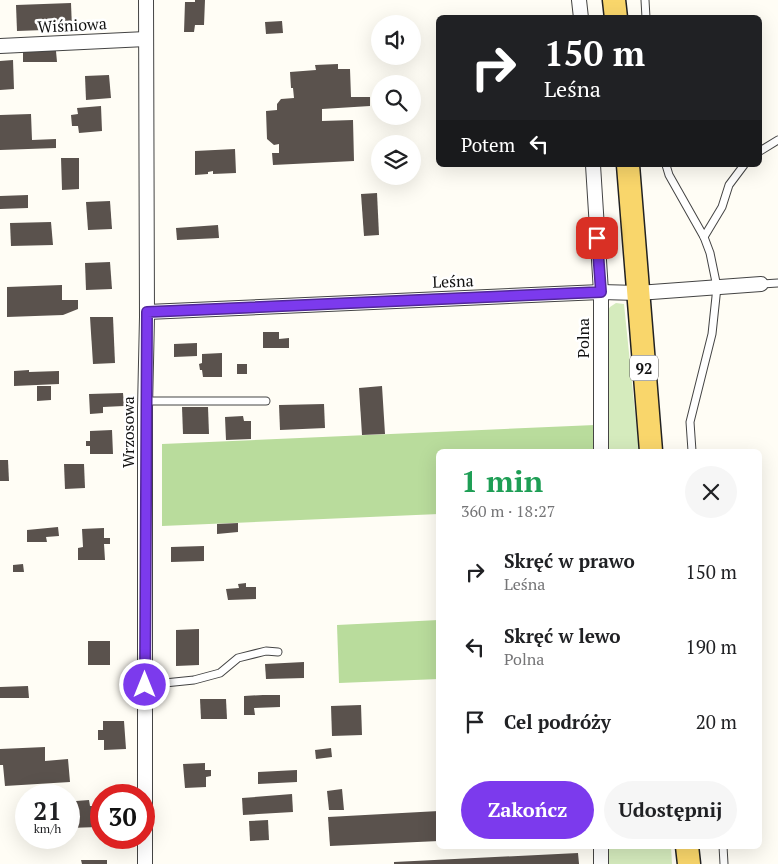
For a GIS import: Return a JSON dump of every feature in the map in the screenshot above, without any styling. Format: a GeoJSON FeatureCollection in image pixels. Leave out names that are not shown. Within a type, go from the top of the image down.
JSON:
{"type":"FeatureCollection","features":[{"type":"Feature","properties":{"kind":"main road"},"geometry":{"type":"LineString","coordinates":[[614,0],[616,15]]}},
{"type":"Feature","properties":{"kind":"main road","name":"92"},"geometry":{"type":"LineString","coordinates":[[628,167],[651,449]]}},
{"type":"Feature","properties":{"kind":"main road"},"geometry":{"type":"LineString","coordinates":[[687,849],[689,864]]}},
{"type":"Feature","properties":{"kind":"street","name":"Wrzosowa"},"geometry":{"type":"LineString","coordinates":[[145,864],[146,0]]}},
{"type":"Feature","properties":{"kind":"street"},"geometry":{"type":"LineString","coordinates":[[579,0],[581,15]]}},
{"type":"Feature","properties":{"kind":"street","name":"Wiśniowa"},"geometry":{"type":"LineString","coordinates":[[0,46],[146,39]]}},
{"type":"Feature","properties":{"kind":"street","name":"Polna"},"geometry":{"type":"LineString","coordinates":[[593,167],[601,292],[601,449]]}},
{"type":"Feature","properties":{"kind":"street","name":"Leśna"},"geometry":{"type":"LineString","coordinates":[[147,312],[601,292],[638,293],[761,284]]}},
{"type":"Feature","properties":{"kind":"street"},"geometry":{"type":"LineString","coordinates":[[601,849],[601,864]]}},
{"type":"Feature","properties":{"kind":"lane"},"geometry":{"type":"LineString","coordinates":[[645,0],[646,15]]}},
{"type":"Feature","properties":{"kind":"lane"},"geometry":{"type":"LineString","coordinates":[[762,150],[778,140]]}},
{"type":"Feature","properties":{"kind":"lane"},"geometry":{"type":"LineString","coordinates":[[667,167],[669,176],[704,237],[710,253],[717,287],[712,334],[690,422],[692,449]]}},
{"type":"Feature","properties":{"kind":"lane"},"geometry":{"type":"LineString","coordinates":[[704,237],[722,207],[729,185],[742,167]]}},
{"type":"Feature","properties":{"kind":"lane"},"geometry":{"type":"LineString","coordinates":[[761,284],[778,283]]}},
{"type":"Feature","properties":{"kind":"lane"},"geometry":{"type":"LineString","coordinates":[[145,401],[266,401]]}},
{"type":"Feature","properties":{"kind":"lane"},"geometry":{"type":"LineString","coordinates":[[145,685],[194,680],[220,673],[238,658],[266,651],[278,652]]}},
{"type":"Feature","properties":{"kind":"lane"},"geometry":{"type":"LineString","coordinates":[[723,849],[724,864]]}},
{"type":"Feature","properties":{"kind":"green space"},"geometry":{"type":"Polygon","coordinates":[[[616,303],[624,304],[639,449],[607,449],[607,312],[616,303]]]}},
{"type":"Feature","properties":{"kind":"green space"},"geometry":{"type":"Polygon","coordinates":[[[595,425],[595,449],[436,449],[436,514],[162,526],[162,444],[595,425]]]}},
{"type":"Feature","properties":{"kind":"green space"},"geometry":{"type":"Polygon","coordinates":[[[436,620],[436,679],[339,683],[337,625],[436,620]]]}},
{"type":"Feature","properties":{"kind":"green space"},"geometry":{"type":"Polygon","coordinates":[[[608,849],[671,849],[672,864],[608,864],[608,849]]]}},
{"type":"Feature","properties":{"kind":"building"},"geometry":{"type":"Polygon","coordinates":[[[195,0],[205,0],[204,25],[195,25],[194,32],[184,32],[185,2],[195,2],[195,0]]]}},
{"type":"Feature","properties":{"kind":"building"},"geometry":{"type":"Polygon","coordinates":[[[71,3],[72,29],[17,31],[16,5],[71,3]]]}},
{"type":"Feature","properties":{"kind":"building"},"geometry":{"type":"Polygon","coordinates":[[[282,21],[283,33],[266,34],[265,22],[282,21]]]}},
{"type":"Feature","properties":{"kind":"building"},"geometry":{"type":"Polygon","coordinates":[[[23,50],[56,51],[57,62],[23,62],[23,50]]]}},
{"type":"Feature","properties":{"kind":"building"},"geometry":{"type":"Polygon","coordinates":[[[13,60],[14,89],[0,90],[0,61],[13,60]]]}},
{"type":"Feature","properties":{"kind":"building"},"geometry":{"type":"Polygon","coordinates":[[[338,64],[338,69],[350,69],[351,97],[370,97],[370,106],[322,109],[322,121],[353,120],[354,161],[273,165],[272,153],[279,153],[279,144],[274,145],[267,139],[266,111],[277,110],[277,104],[281,99],[294,98],[290,72],[316,70],[315,65],[338,64]]]}},
{"type":"Feature","properties":{"kind":"building"},"geometry":{"type":"Polygon","coordinates":[[[109,75],[111,98],[86,100],[85,76],[109,75]]]}},
{"type":"Feature","properties":{"kind":"building"},"geometry":{"type":"Polygon","coordinates":[[[101,106],[102,131],[79,133],[78,126],[72,126],[71,115],[78,114],[77,108],[101,106]]]}},
{"type":"Feature","properties":{"kind":"building"},"geometry":{"type":"Polygon","coordinates":[[[31,114],[32,140],[56,139],[56,148],[0,150],[0,115],[31,114]]]}},
{"type":"Feature","properties":{"kind":"building"},"geometry":{"type":"Polygon","coordinates":[[[235,149],[236,173],[213,174],[213,171],[208,172],[208,174],[195,175],[195,151],[235,149]]]}},
{"type":"Feature","properties":{"kind":"building"},"geometry":{"type":"Polygon","coordinates":[[[61,158],[79,158],[79,189],[62,190],[61,158]]]}},
{"type":"Feature","properties":{"kind":"building"},"geometry":{"type":"Polygon","coordinates":[[[377,193],[379,235],[364,236],[361,194],[377,193]]]}},
{"type":"Feature","properties":{"kind":"building"},"geometry":{"type":"Polygon","coordinates":[[[28,195],[28,208],[0,209],[0,196],[28,195]]]}},
{"type":"Feature","properties":{"kind":"building"},"geometry":{"type":"Polygon","coordinates":[[[110,201],[112,229],[88,230],[86,202],[110,201]]]}},
{"type":"Feature","properties":{"kind":"building"},"geometry":{"type":"Polygon","coordinates":[[[51,222],[53,245],[11,246],[10,223],[51,222]]]}},
{"type":"Feature","properties":{"kind":"building"},"geometry":{"type":"Polygon","coordinates":[[[218,225],[219,238],[177,240],[176,228],[218,225]]]}},
{"type":"Feature","properties":{"kind":"building"},"geometry":{"type":"Polygon","coordinates":[[[110,262],[112,289],[86,290],[85,263],[110,262]]]}},
{"type":"Feature","properties":{"kind":"building"},"geometry":{"type":"Polygon","coordinates":[[[62,285],[62,300],[78,300],[78,309],[63,315],[7,317],[7,287],[62,285]]]}},
{"type":"Feature","properties":{"kind":"building"},"geometry":{"type":"Polygon","coordinates":[[[90,317],[113,317],[115,363],[93,364],[90,317]]]}},
{"type":"Feature","properties":{"kind":"building"},"geometry":{"type":"Polygon","coordinates":[[[263,332],[279,332],[279,339],[289,338],[289,348],[263,348],[263,332]]]}},
{"type":"Feature","properties":{"kind":"building"},"geometry":{"type":"Polygon","coordinates":[[[197,343],[197,356],[174,357],[174,344],[197,343]]]}},
{"type":"Feature","properties":{"kind":"building"},"geometry":{"type":"Polygon","coordinates":[[[222,353],[222,377],[203,377],[199,364],[202,363],[202,354],[222,353]]]}},
{"type":"Feature","properties":{"kind":"building"},"geometry":{"type":"Polygon","coordinates":[[[237,364],[247,364],[247,374],[237,374],[237,364]]]}},
{"type":"Feature","properties":{"kind":"building"},"geometry":{"type":"Polygon","coordinates":[[[29,370],[29,372],[59,371],[59,384],[14,386],[14,371],[29,370]]]}},
{"type":"Feature","properties":{"kind":"building"},"geometry":{"type":"Polygon","coordinates":[[[37,386],[51,386],[51,400],[37,401],[37,386]]]}},
{"type":"Feature","properties":{"kind":"building"},"geometry":{"type":"Polygon","coordinates":[[[382,386],[385,434],[362,435],[359,388],[382,386]]]}},
{"type":"Feature","properties":{"kind":"building"},"geometry":{"type":"Polygon","coordinates":[[[123,393],[124,406],[103,407],[103,413],[90,414],[89,394],[123,393]]]}},
{"type":"Feature","properties":{"kind":"building"},"geometry":{"type":"Polygon","coordinates":[[[324,404],[325,428],[280,430],[279,405],[324,404]]]}},
{"type":"Feature","properties":{"kind":"building"},"geometry":{"type":"Polygon","coordinates":[[[182,407],[208,407],[209,434],[183,434],[182,407]]]}},
{"type":"Feature","properties":{"kind":"building"},"geometry":{"type":"Polygon","coordinates":[[[243,416],[244,421],[251,421],[251,439],[226,440],[225,417],[243,416]]]}},
{"type":"Feature","properties":{"kind":"building"},"geometry":{"type":"Polygon","coordinates":[[[112,430],[113,454],[90,454],[90,446],[86,446],[86,441],[90,441],[90,431],[112,430]]]}},
{"type":"Feature","properties":{"kind":"building"},"geometry":{"type":"Polygon","coordinates":[[[0,460],[8,460],[9,481],[0,481],[0,460]]]}},
{"type":"Feature","properties":{"kind":"building"},"geometry":{"type":"Polygon","coordinates":[[[64,464],[84,464],[85,488],[65,489],[64,464]]]}},
{"type":"Feature","properties":{"kind":"building"},"geometry":{"type":"Polygon","coordinates":[[[238,523],[238,532],[217,534],[217,524],[238,523]]]}},
{"type":"Feature","properties":{"kind":"building"},"geometry":{"type":"Polygon","coordinates":[[[58,527],[59,536],[46,537],[47,542],[27,542],[27,530],[58,527]]]}},
{"type":"Feature","properties":{"kind":"building"},"geometry":{"type":"Polygon","coordinates":[[[104,528],[104,538],[110,538],[110,544],[104,544],[105,560],[78,560],[78,548],[83,547],[82,529],[104,528]]]}},
{"type":"Feature","properties":{"kind":"building"},"geometry":{"type":"Polygon","coordinates":[[[204,546],[204,561],[171,562],[171,547],[204,546]]]}},
{"type":"Feature","properties":{"kind":"building"},"geometry":{"type":"Polygon","coordinates":[[[23,564],[24,572],[13,572],[13,565],[23,564]]]}},
{"type":"Feature","properties":{"kind":"building"},"geometry":{"type":"Polygon","coordinates":[[[246,583],[246,587],[256,587],[256,599],[228,600],[226,589],[239,588],[238,584],[246,583]]]}},
{"type":"Feature","properties":{"kind":"building"},"geometry":{"type":"Polygon","coordinates":[[[199,629],[199,665],[176,666],[176,630],[199,629]]]}},
{"type":"Feature","properties":{"kind":"building"},"geometry":{"type":"Polygon","coordinates":[[[88,641],[110,641],[110,665],[88,665],[88,641]]]}},
{"type":"Feature","properties":{"kind":"building"},"geometry":{"type":"Polygon","coordinates":[[[304,662],[304,678],[266,679],[265,664],[304,662]]]}},
{"type":"Feature","properties":{"kind":"building"},"geometry":{"type":"Polygon","coordinates":[[[28,686],[29,698],[0,698],[0,687],[28,686]]]}},
{"type":"Feature","properties":{"kind":"building"},"geometry":{"type":"Polygon","coordinates":[[[280,695],[280,707],[254,708],[255,715],[244,715],[244,696],[280,695]]]}},
{"type":"Feature","properties":{"kind":"building"},"geometry":{"type":"Polygon","coordinates":[[[200,699],[226,699],[227,719],[201,719],[200,699]]]}},
{"type":"Feature","properties":{"kind":"building"},"geometry":{"type":"Polygon","coordinates":[[[361,705],[362,735],[332,736],[331,706],[361,705]]]}},
{"type":"Feature","properties":{"kind":"building"},"geometry":{"type":"Polygon","coordinates":[[[103,721],[124,721],[126,749],[104,750],[104,740],[98,740],[98,730],[103,730],[103,721]]]}},
{"type":"Feature","properties":{"kind":"building"},"geometry":{"type":"Polygon","coordinates":[[[45,747],[45,761],[68,759],[70,782],[5,786],[3,765],[0,765],[0,749],[45,747]]]}},
{"type":"Feature","properties":{"kind":"building"},"geometry":{"type":"Polygon","coordinates":[[[331,748],[332,757],[316,759],[315,750],[331,748]]]}},
{"type":"Feature","properties":{"kind":"building"},"geometry":{"type":"Polygon","coordinates":[[[205,763],[205,770],[211,770],[211,776],[206,777],[206,787],[185,788],[183,764],[205,763]]]}},
{"type":"Feature","properties":{"kind":"building"},"geometry":{"type":"Polygon","coordinates":[[[297,770],[297,782],[258,784],[258,772],[297,770]]]}},
{"type":"Feature","properties":{"kind":"building"},"geometry":{"type":"Polygon","coordinates":[[[342,789],[344,810],[329,810],[327,791],[342,789]]]}},
{"type":"Feature","properties":{"kind":"building"},"geometry":{"type":"Polygon","coordinates":[[[292,794],[293,812],[243,815],[242,798],[292,794]]]}},
{"type":"Feature","properties":{"kind":"building"},"geometry":{"type":"Polygon","coordinates":[[[89,800],[90,827],[80,828],[80,801],[89,800]]]}},
{"type":"Feature","properties":{"kind":"building"},"geometry":{"type":"Polygon","coordinates":[[[436,811],[436,841],[330,846],[328,817],[436,811]]]}},
{"type":"Feature","properties":{"kind":"building"},"geometry":{"type":"Polygon","coordinates":[[[268,820],[269,840],[250,841],[249,821],[268,820]]]}},
{"type":"Feature","properties":{"kind":"building"},"geometry":{"type":"Polygon","coordinates":[[[578,853],[579,864],[394,864],[394,862],[578,853]]]}},
{"type":"Feature","properties":{"kind":"building"},"geometry":{"type":"Polygon","coordinates":[[[81,860],[107,860],[107,864],[82,864],[81,860]]]}},
{"type":"Feature","properties":{"kind":"route"},"geometry":{"type":"LineString","coordinates":[[145,685],[147,312],[601,292],[597,238]]}}]}
